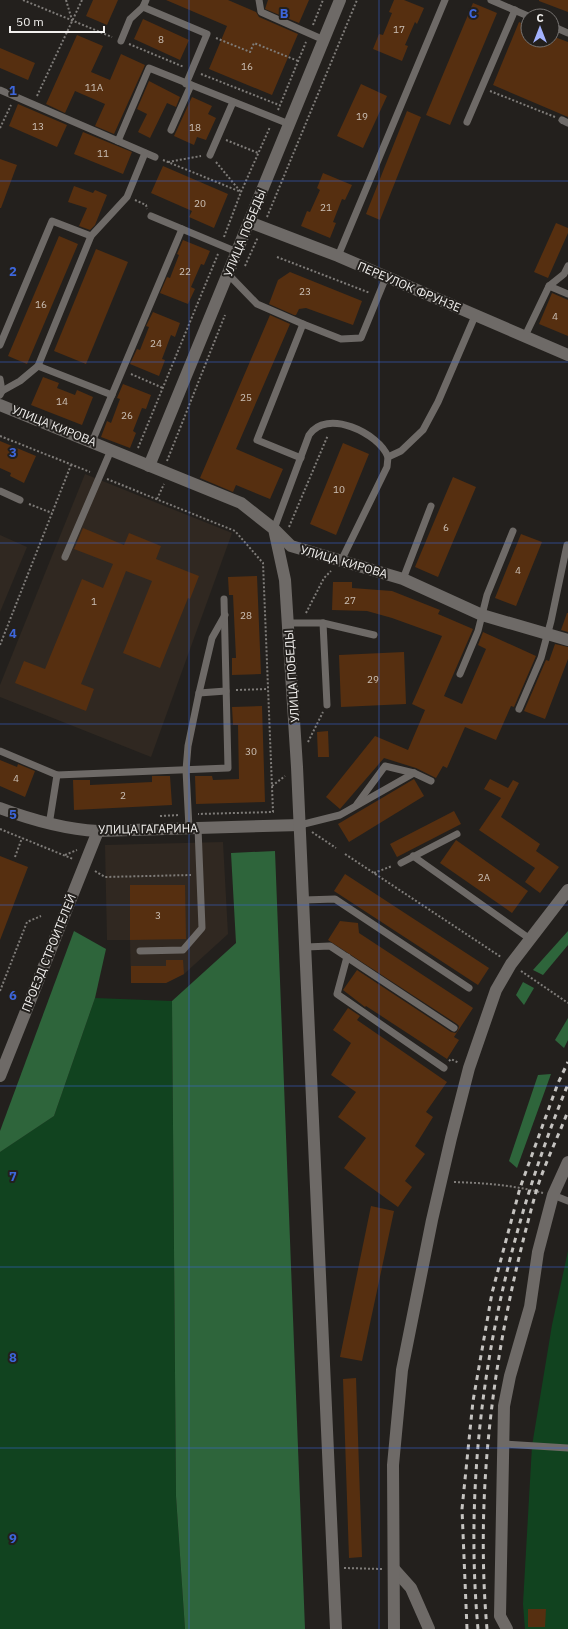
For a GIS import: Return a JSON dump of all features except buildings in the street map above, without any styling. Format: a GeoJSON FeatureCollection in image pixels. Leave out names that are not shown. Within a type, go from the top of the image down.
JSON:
{"type":"FeatureCollection","features":[{"type":"Feature","properties":{"kind":"street","name":"УЛИЦА ПОБЕДЫ"},"geometry":{"type":"LineString","coordinates":[[149,466],[340,0]]}},
{"type":"Feature","properties":{"kind":"street","name":"ПЕРЕУЛОК ФРУНЗЕ"},"geometry":{"type":"LineString","coordinates":[[249,222],[338,256],[474,316],[568,355]]}},
{"type":"Feature","properties":{"kind":"street","name":"УЛИЦА КИРОВА"},"geometry":{"type":"LineString","coordinates":[[0,405],[241,503],[274,529],[291,546],[403,579],[482,615],[568,640]]}},
{"type":"Feature","properties":{"kind":"street","name":"УЛИЦА ПОБЕДЫ"},"geometry":{"type":"LineString","coordinates":[[274,529],[285,580],[305,828],[304,900],[336,1629]]}},
{"type":"Feature","properties":{"kind":"street","name":"УЛИЦА ГАГАРИНА"},"geometry":{"type":"LineString","coordinates":[[0,808],[49,825],[98,831],[194,828],[305,828]]}},
{"type":"Feature","properties":{"kind":"street","name":"ПРОЕЗД СТРОИТЕЛЕЙ"},"geometry":{"type":"LineString","coordinates":[[0,1076],[98,831]]}},
{"type":"Feature","properties":{"kind":"street"},"geometry":{"type":"LineString","coordinates":[[394,1629],[393,1465],[402,1370],[441,1181],[469,1068],[496,990],[511,964],[568,890]]}},
{"type":"Feature","properties":{"kind":"street"},"geometry":{"type":"LineString","coordinates":[[507,1629],[500,1616],[504,1406],[510,1376],[530,1307],[538,1252],[553,1195],[568,1162]]}},
{"type":"Feature","properties":{"kind":"street"},"geometry":{"type":"LineString","coordinates":[[394,1569],[411,1588],[429,1629]]}},
{"type":"Feature","properties":{"kind":"lane"},"geometry":{"type":"LineString","coordinates":[[259,0],[261,12],[324,40]]}},
{"type":"Feature","properties":{"kind":"lane"},"geometry":{"type":"LineString","coordinates":[[338,256],[444,0]]}},
{"type":"Feature","properties":{"kind":"lane"},"geometry":{"type":"LineString","coordinates":[[491,0],[520,12]]}},
{"type":"Feature","properties":{"kind":"lane"},"geometry":{"type":"LineString","coordinates":[[121,41],[130,19],[144,3],[207,34],[192,70],[171,130]]}},
{"type":"Feature","properties":{"kind":"lane"},"geometry":{"type":"LineString","coordinates":[[467,122],[515,10]]}},
{"type":"Feature","properties":{"kind":"lane"},"geometry":{"type":"LineString","coordinates":[[118,142],[149,68],[289,124]]}},
{"type":"Feature","properties":{"kind":"lane"},"geometry":{"type":"LineString","coordinates":[[0,90],[155,157]]}},
{"type":"Feature","properties":{"kind":"lane"},"geometry":{"type":"LineString","coordinates":[[210,155],[233,102]]}},
{"type":"Feature","properties":{"kind":"lane"},"geometry":{"type":"LineString","coordinates":[[0,378],[1,393],[20,382],[38,366],[91,236],[126,197],[145,153]]}},
{"type":"Feature","properties":{"kind":"lane"},"geometry":{"type":"LineString","coordinates":[[151,216],[237,252]]}},
{"type":"Feature","properties":{"kind":"lane"},"geometry":{"type":"LineString","coordinates":[[0,345],[52,221],[91,236]]}},
{"type":"Feature","properties":{"kind":"lane"},"geometry":{"type":"LineString","coordinates":[[92,442],[182,229]]}},
{"type":"Feature","properties":{"kind":"lane"},"geometry":{"type":"LineString","coordinates":[[525,336],[549,286],[564,274],[568,266]]}},
{"type":"Feature","properties":{"kind":"lane"},"geometry":{"type":"LineString","coordinates":[[228,274],[257,304],[341,339],[361,338],[386,277]]}},
{"type":"Feature","properties":{"kind":"lane"},"geometry":{"type":"LineString","coordinates":[[549,286],[568,294]]}},
{"type":"Feature","properties":{"kind":"lane"},"geometry":{"type":"LineString","coordinates":[[388,457],[400,451],[423,430],[438,402],[474,316]]}},
{"type":"Feature","properties":{"kind":"lane"},"geometry":{"type":"LineString","coordinates":[[301,458],[257,440],[303,324]]}},
{"type":"Feature","properties":{"kind":"lane"},"geometry":{"type":"LineString","coordinates":[[38,366],[112,395]]}},
{"type":"Feature","properties":{"kind":"lane"},"geometry":{"type":"LineString","coordinates":[[274,529],[313,429],[322,424],[333,422],[358,429],[369,436],[385,451],[388,457],[387,467],[342,562]]}},
{"type":"Feature","properties":{"kind":"lane"},"geometry":{"type":"LineString","coordinates":[[65,557],[111,450]]}},
{"type":"Feature","properties":{"kind":"lane"},"geometry":{"type":"LineString","coordinates":[[0,492],[20,500]]}},
{"type":"Feature","properties":{"kind":"lane"},"geometry":{"type":"LineString","coordinates":[[403,579],[431,506]]}},
{"type":"Feature","properties":{"kind":"lane"},"geometry":{"type":"LineString","coordinates":[[460,674],[478,631],[487,595],[513,531]]}},
{"type":"Feature","properties":{"kind":"lane"},"geometry":{"type":"LineString","coordinates":[[519,709],[541,658],[548,633],[567,545]]}},
{"type":"Feature","properties":{"kind":"lane"},"geometry":{"type":"LineString","coordinates":[[0,751],[57,775],[228,768],[224,599]]}},
{"type":"Feature","properties":{"kind":"lane"},"geometry":{"type":"LineString","coordinates":[[140,951],[183,950],[202,928],[194,828],[188,815],[186,770],[188,746],[198,693],[212,638],[225,615]]}},
{"type":"Feature","properties":{"kind":"lane"},"geometry":{"type":"LineString","coordinates":[[288,623],[323,623],[374,635]]}},
{"type":"Feature","properties":{"kind":"lane"},"geometry":{"type":"LineString","coordinates":[[323,623],[328,705]]}},
{"type":"Feature","properties":{"kind":"lane"},"geometry":{"type":"LineString","coordinates":[[198,693],[226,691]]}},
{"type":"Feature","properties":{"kind":"lane"},"geometry":{"type":"LineString","coordinates":[[356,806],[385,766],[414,773],[431,782]]}},
{"type":"Feature","properties":{"kind":"lane"},"geometry":{"type":"LineString","coordinates":[[305,828],[340,815],[414,773]]}},
{"type":"Feature","properties":{"kind":"lane"},"geometry":{"type":"LineString","coordinates":[[49,825],[57,775]]}},
{"type":"Feature","properties":{"kind":"lane"},"geometry":{"type":"LineString","coordinates":[[401,862],[457,834]]}},
{"type":"Feature","properties":{"kind":"lane"},"geometry":{"type":"LineString","coordinates":[[413,856],[530,939]]}},
{"type":"Feature","properties":{"kind":"lane"},"geometry":{"type":"LineString","coordinates":[[304,900],[335,899],[469,988]]}},
{"type":"Feature","properties":{"kind":"lane"},"geometry":{"type":"LineString","coordinates":[[306,947],[330,946],[454,1028]]}},
{"type":"Feature","properties":{"kind":"lane"},"geometry":{"type":"LineString","coordinates":[[347,957],[337,994],[444,1068]]}},
{"type":"Feature","properties":{"kind":"lane"},"geometry":{"type":"LineString","coordinates":[[553,1195],[568,1201]]}},
{"type":"Feature","properties":{"kind":"lane"},"geometry":{"type":"LineString","coordinates":[[504,1444],[568,1448]]}},
{"type":"Feature","properties":{"kind":"path"},"geometry":{"type":"LineString","coordinates":[[23,0],[280,105]]}},
{"type":"Feature","properties":{"kind":"path"},"geometry":{"type":"LineString","coordinates":[[66,0],[73,21]]}},
{"type":"Feature","properties":{"kind":"path"},"geometry":{"type":"LineString","coordinates":[[34,105],[82,0]]}},
{"type":"Feature","properties":{"kind":"path"},"geometry":{"type":"LineString","coordinates":[[136,453],[221,246],[241,192],[280,105],[323,0]]}},
{"type":"Feature","properties":{"kind":"path"},"geometry":{"type":"LineString","coordinates":[[207,34],[250,52],[254,43],[298,62]]}},
{"type":"Feature","properties":{"kind":"path"},"geometry":{"type":"LineString","coordinates":[[482,87],[565,122]]}},
{"type":"Feature","properties":{"kind":"path"},"geometry":{"type":"LineString","coordinates":[[0,128],[14,96]]}},
{"type":"Feature","properties":{"kind":"path"},"geometry":{"type":"LineString","coordinates":[[218,136],[258,153]]}},
{"type":"Feature","properties":{"kind":"path"},"geometry":{"type":"LineString","coordinates":[[167,162],[210,155],[241,192]]}},
{"type":"Feature","properties":{"kind":"path"},"geometry":{"type":"LineString","coordinates":[[155,157],[241,192]]}},
{"type":"Feature","properties":{"kind":"path"},"geometry":{"type":"LineString","coordinates":[[126,197],[146,205],[151,216]]}},
{"type":"Feature","properties":{"kind":"path"},"geometry":{"type":"LineString","coordinates":[[276,257],[378,296]]}},
{"type":"Feature","properties":{"kind":"path"},"geometry":{"type":"LineString","coordinates":[[122,370],[163,388]]}},
{"type":"Feature","properties":{"kind":"path"},"geometry":{"type":"LineString","coordinates":[[286,533],[328,435]]}},
{"type":"Feature","properties":{"kind":"path"},"geometry":{"type":"LineString","coordinates":[[0,436],[236,531],[263,563],[272,812],[157,816]]}},
{"type":"Feature","properties":{"kind":"path"},"geometry":{"type":"LineString","coordinates":[[0,645],[71,465]]}},
{"type":"Feature","properties":{"kind":"path"},"geometry":{"type":"LineString","coordinates":[[20,500],[52,513]]}},
{"type":"Feature","properties":{"kind":"path"},"geometry":{"type":"LineString","coordinates":[[301,623],[324,578],[342,562]]}},
{"type":"Feature","properties":{"kind":"path"},"geometry":{"type":"LineString","coordinates":[[226,691],[268,689]]}},
{"type":"Feature","properties":{"kind":"path"},"geometry":{"type":"LineString","coordinates":[[305,828],[336,848]]}},
{"type":"Feature","properties":{"kind":"path"},"geometry":{"type":"LineString","coordinates":[[15,857],[22,838]]}},
{"type":"Feature","properties":{"kind":"path"},"geometry":{"type":"LineString","coordinates":[[345,854],[568,1003]]}},
{"type":"Feature","properties":{"kind":"path"},"geometry":{"type":"LineString","coordinates":[[374,873],[401,862]]}},
{"type":"Feature","properties":{"kind":"path"},"geometry":{"type":"LineString","coordinates":[[0,991],[27,922],[41,916]]}},
{"type":"Feature","properties":{"kind":"path"},"geometry":{"type":"LineString","coordinates":[[444,1068],[451,1059],[469,1068]]}},
{"type":"Feature","properties":{"kind":"path"},"geometry":{"type":"LineString","coordinates":[[441,1181],[486,1183],[525,1188],[553,1195]]}},
{"type":"Feature","properties":{"kind":"path"},"geometry":{"type":"LineString","coordinates":[[333,1568],[394,1569]]}},
{"type":"Feature","properties":{"kind":"shaded area"},"geometry":{"type":"Polygon","coordinates":[[[85,474],[232,533],[151,757],[0,697],[0,685],[85,474]]]}},
{"type":"Feature","properties":{"kind":"shaded area"},"geometry":{"type":"Polygon","coordinates":[[[0,535],[27,547],[0,612],[0,535]]]}},
{"type":"Feature","properties":{"kind":"shaded area"},"geometry":{"type":"Polygon","coordinates":[[[223,842],[228,934],[184,974],[166,983],[131,983],[130,940],[107,940],[105,845],[223,842]]]}},
{"type":"Feature","properties":{"kind":"green space"},"geometry":{"type":"Polygon","coordinates":[[[275,851],[305,1629],[185,1629],[176,1496],[172,1001],[236,943],[231,853],[275,851]]]}},
{"type":"Feature","properties":{"kind":"green space"},"geometry":{"type":"Polygon","coordinates":[[[74,931],[106,949],[95,998],[54,1116],[0,1152],[0,1131],[74,931]]]}},
{"type":"Feature","properties":{"kind":"green space"},"geometry":{"type":"Polygon","coordinates":[[[568,931],[568,945],[543,975],[533,970],[568,931]]]}},
{"type":"Feature","properties":{"kind":"green space"},"geometry":{"type":"Polygon","coordinates":[[[523,982],[534,988],[524,1005],[516,995],[523,982]]]}},
{"type":"Feature","properties":{"kind":"green space"},"geometry":{"type":"Polygon","coordinates":[[[95,998],[172,1001],[176,1496],[185,1629],[0,1629],[0,1152],[54,1116],[95,998]]]}},
{"type":"Feature","properties":{"kind":"green space"},"geometry":{"type":"Polygon","coordinates":[[[568,1018],[568,1040],[564,1048],[555,1040],[568,1018]]]}},
{"type":"Feature","properties":{"kind":"green space"},"geometry":{"type":"Polygon","coordinates":[[[551,1074],[517,1168],[509,1161],[538,1075],[551,1074]]]}},
{"type":"Feature","properties":{"kind":"green space"},"geometry":{"type":"Polygon","coordinates":[[[568,1251],[568,1629],[525,1629],[523,1604],[532,1446],[552,1325],[568,1251]]]}},
{"type":"Feature","properties":{"kind":"railway"},"geometry":{"type":"LineString","coordinates":[[467,1629],[462,1509],[473,1401],[492,1293],[520,1188],[558,1083],[568,1062]]}},
{"type":"Feature","properties":{"kind":"railway"},"geometry":{"type":"LineString","coordinates":[[478,1629],[474,1559],[475,1490],[481,1420],[490,1351],[504,1283],[522,1215],[543,1149],[568,1084]]}},
{"type":"Feature","properties":{"kind":"railway"},"geometry":{"type":"LineString","coordinates":[[487,1629],[484,1574],[486,1464],[499,1354],[522,1246],[536,1192],[568,1111]]}}]}
